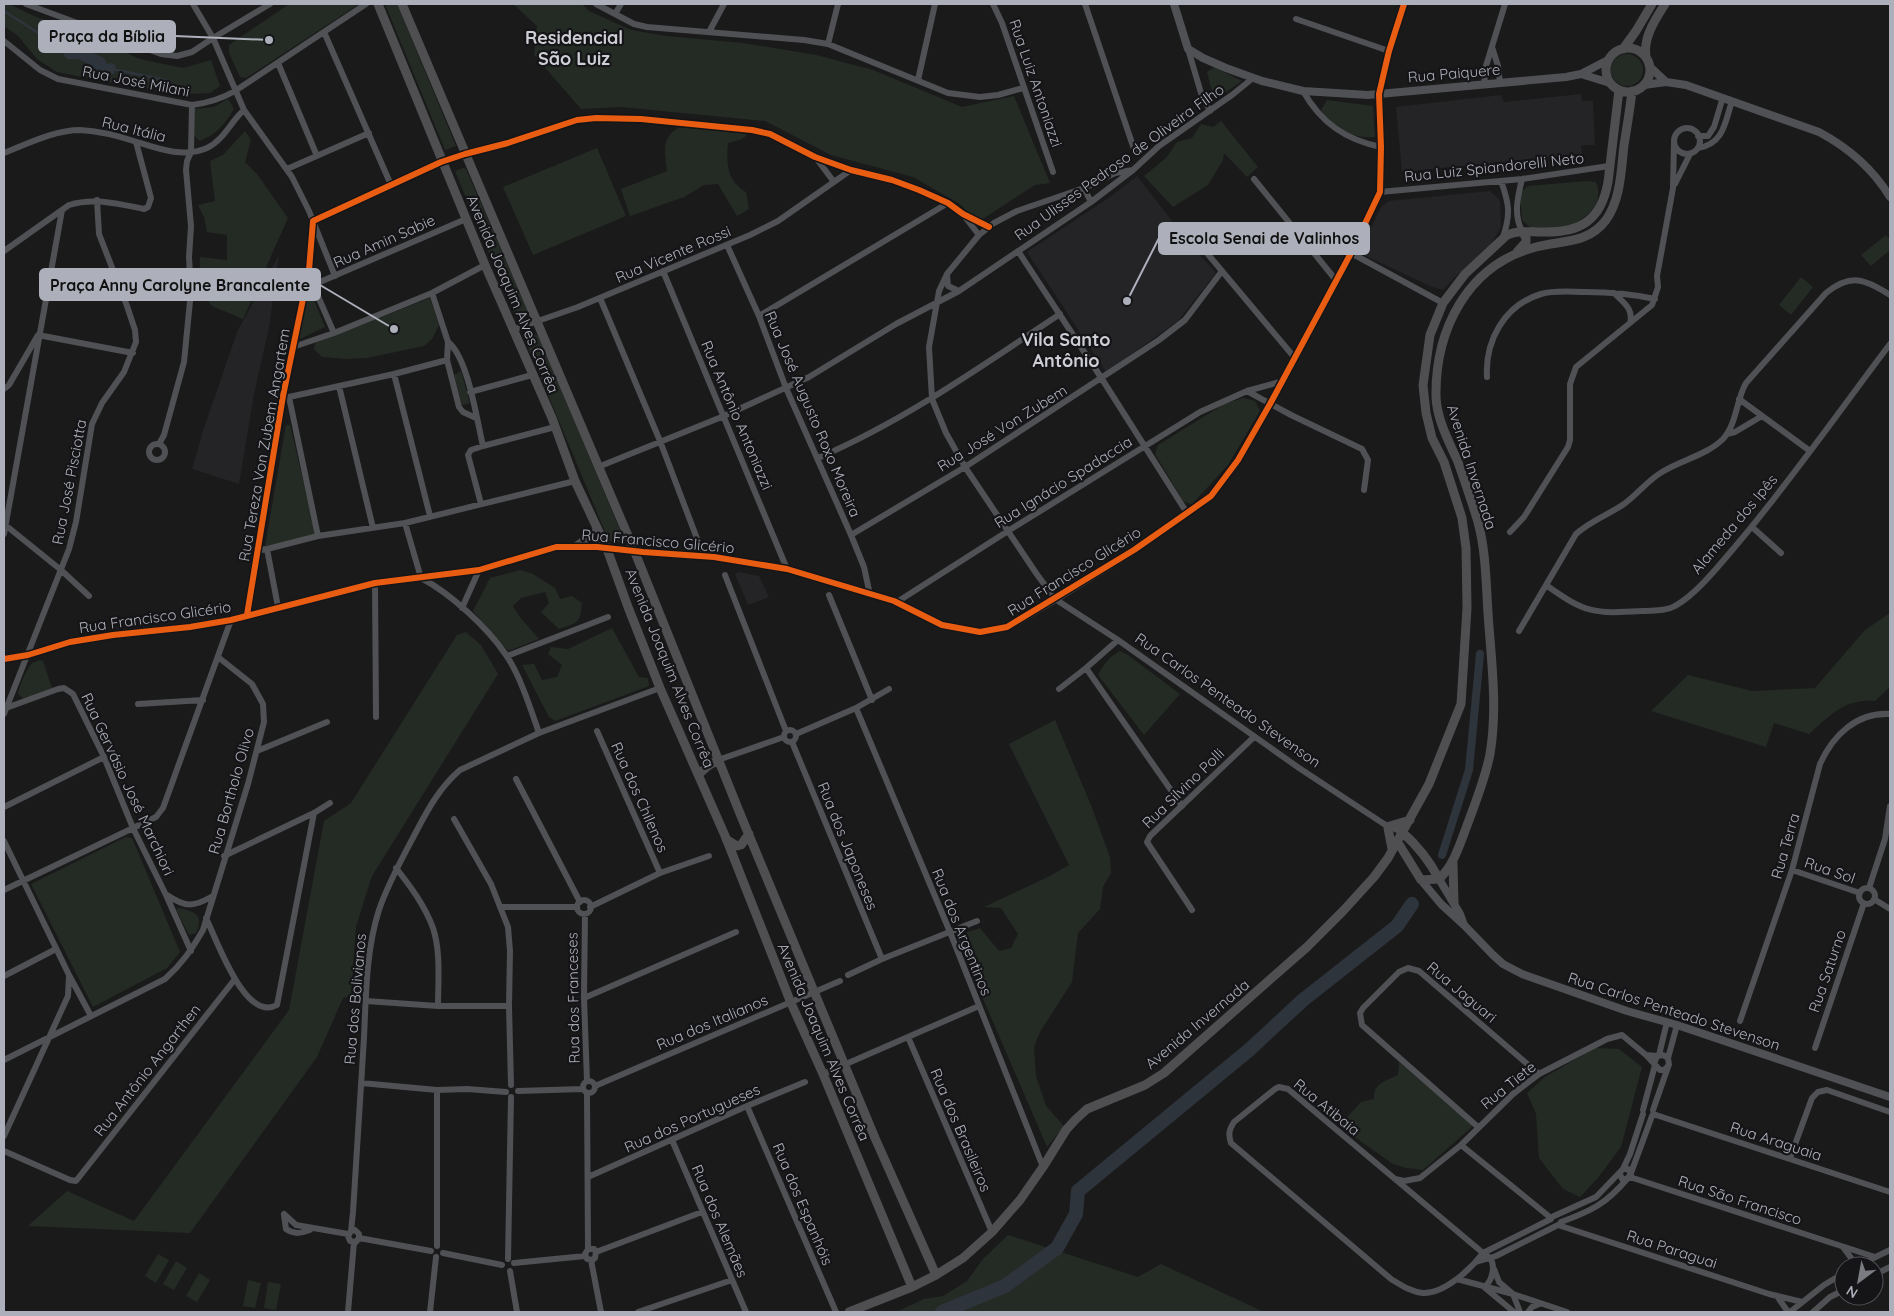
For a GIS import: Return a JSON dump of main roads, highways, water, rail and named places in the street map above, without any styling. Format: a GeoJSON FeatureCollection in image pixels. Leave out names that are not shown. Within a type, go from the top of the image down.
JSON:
{"type":"FeatureCollection","features":[{"type":"Feature","properties":{"kind":"main road","name":"Avenida Joaquim Alves Corrêa"},"geometry":{"type":"LineString","coordinates":[[378,4],[441,162],[555,427],[575,481],[607,549],[660,688],[726,838],[791,1003],[823,1074],[912,1287]]}},
{"type":"Feature","properties":{"kind":"main road","name":"Avenida Joaquim Alves Corrêa"},"geometry":{"type":"LineString","coordinates":[[402,4],[634,550],[718,760],[844,1064],[936,1275]]}},
{"type":"Feature","properties":{"kind":"main road"},"geometry":{"type":"LineString","coordinates":[[1652,4],[1623,48],[1608,60],[1606,72],[1610,83],[1618,90],[1632,91],[1644,85],[1649,76],[1645,51],[1648,36],[1665,4]]}},
{"type":"Feature","properties":{"kind":"main road"},"geometry":{"type":"LineString","coordinates":[[1623,48],[1639,51],[1647,61]]}},
{"type":"Feature","properties":{"kind":"main road","name":"Avenida Invernada"},"geometry":{"type":"LineString","coordinates":[[849,1312],[912,1287],[963,1258],[992,1232],[1020,1200],[1044,1167],[1066,1130],[1075,1120],[1087,1109],[1145,1085],[1164,1073],[1308,947],[1374,877],[1388,858],[1429,784],[1461,704],[1467,608],[1466,548],[1462,518],[1444,462],[1432,438],[1426,413],[1423,385],[1430,335],[1443,303],[1465,274],[1503,238],[1511,233],[1522,231],[1554,232],[1578,228],[1592,219],[1602,206],[1606,197],[1615,131],[1618,90]]}},
{"type":"Feature","properties":{"kind":"main road","name":"Avenida Invernada"},"geometry":{"type":"LineString","coordinates":[[1439,879],[1450,868],[1454,860],[1479,794],[1490,754],[1494,721],[1493,677],[1483,547],[1466,484],[1440,418],[1436,399],[1438,367],[1443,338],[1453,313],[1461,300],[1483,276],[1510,256],[1538,246],[1584,238],[1598,229],[1607,218],[1617,197],[1632,91]]}},
{"type":"Feature","properties":{"kind":"main road"},"geometry":{"type":"LineString","coordinates":[[1510,256],[1526,242],[1522,231]]}},
{"type":"Feature","properties":{"kind":"main road"},"geometry":{"type":"LineString","coordinates":[[699,774],[718,760]]}},
{"type":"Feature","properties":{"kind":"main road"},"geometry":{"type":"LineString","coordinates":[[1395,845],[1387,826],[1410,820]]}},
{"type":"Feature","properties":{"kind":"main road","name":"Rua Carlos Penteado Stevenson"},"geometry":{"type":"LineString","coordinates":[[1395,845],[1408,858],[1421,880],[1439,879],[1421,849],[1402,832]]}},
{"type":"Feature","properties":{"kind":"main road"},"geometry":{"type":"LineString","coordinates":[[726,838],[737,846],[744,842],[749,834]]}},
{"type":"Feature","properties":{"kind":"main road"},"geometry":{"type":"LineString","coordinates":[[1388,858],[1398,854],[1408,858]]}},
{"type":"Feature","properties":{"kind":"main road"},"geometry":{"type":"LineString","coordinates":[[1454,860],[1452,882],[1454,903]]}},
{"type":"Feature","properties":{"kind":"waterway"},"geometry":{"type":"LineString","coordinates":[[4,11],[40,34],[60,44]]}},
{"type":"Feature","properties":{"kind":"waterway"},"geometry":{"type":"LineString","coordinates":[[112,69],[170,81]]}},
{"type":"Feature","properties":{"kind":"waterway"},"geometry":{"type":"LineString","coordinates":[[1442,855],[1469,770],[1480,654]]}},
{"type":"Feature","properties":{"kind":"waterway"},"geometry":{"type":"LineString","coordinates":[[942,1312],[1005,1286],[1057,1248],[1076,1214],[1078,1191],[1249,1050],[1303,1000],[1397,926],[1412,904]]}},
{"type":"Feature","properties":{"kind":"place","name":"Praça da Bíblia"},"geometry":{"type":"Point","coordinates":[269,40]}},
{"type":"Feature","properties":{"kind":"place","name":"Escola Senai de Valinhos"},"geometry":{"type":"Point","coordinates":[1127,301]}},
{"type":"Feature","properties":{"kind":"place","name":"Praça Anny Carolyne Brancalente"},"geometry":{"type":"Point","coordinates":[394,329]}},
{"type":"Feature","properties":{"kind":"district","name":"Residencial São Luiz"},"geometry":{"type":"Point","coordinates":[574,47]}},
{"type":"Feature","properties":{"kind":"district","name":"Vila Santo Antônio"},"geometry":{"type":"Point","coordinates":[1066,349]}}]}
